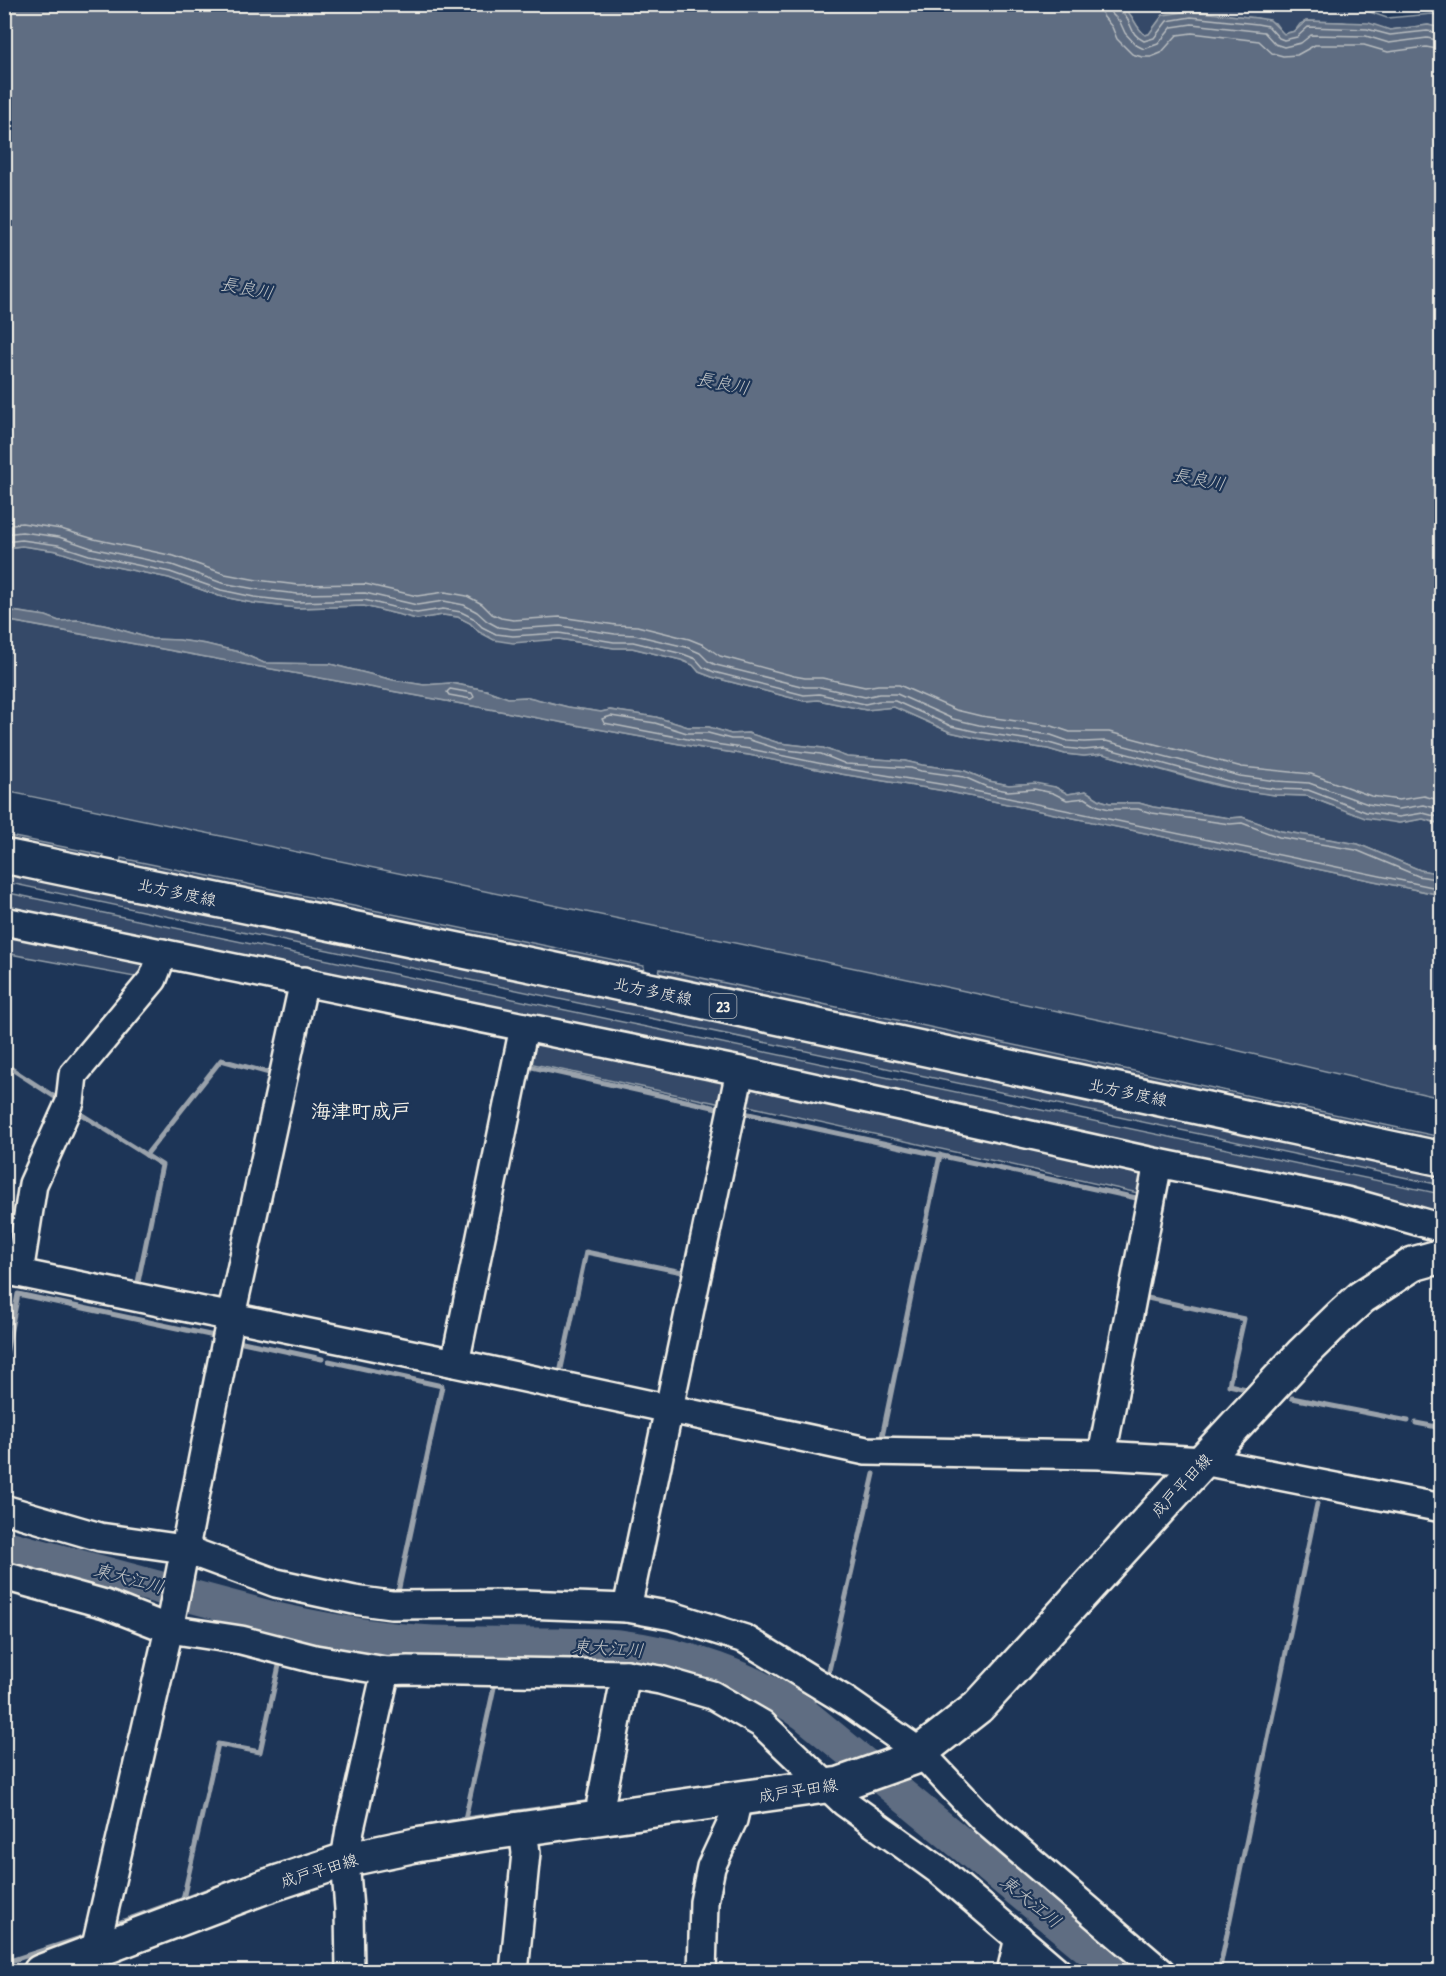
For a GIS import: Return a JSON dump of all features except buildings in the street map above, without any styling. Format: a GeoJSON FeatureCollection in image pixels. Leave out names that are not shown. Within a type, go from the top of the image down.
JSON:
{"type":"FeatureCollection","features":[{"type":"Feature","properties":{"kind":"main road","name":"北方多度線"},"geometry":{"type":"LineString","coordinates":[[4,856],[540,966],[1442,1159]]}},
{"type":"Feature","properties":{"kind":"main road","name":"成戸平田線"},"geometry":{"type":"LineString","coordinates":[[40,1971],[92,1962],[264,1887],[345,1860],[417,1845],[523,1828],[834,1785],[917,1756],[978,1707],[1303,1353],[1362,1297],[1413,1264],[1442,1257]]}},
{"type":"Feature","properties":{"kind":"street"},"geometry":{"type":"LineString","coordinates":[[4,921],[740,1071],[1158,1163],[1346,1201],[1442,1228]]}},
{"type":"Feature","properties":{"kind":"street"},"geometry":{"type":"LineString","coordinates":[[163,953],[153,979],[73,1075],[70,1102],[33,1184],[12,1272],[866,1451],[1102,1455],[1203,1461],[1442,1508]]}},
{"type":"Feature","properties":{"kind":"street"},"geometry":{"type":"LineString","coordinates":[[92,1962],[171,1621],[231,1317],[304,981]]}},
{"type":"Feature","properties":{"kind":"street"},"geometry":{"type":"LineString","coordinates":[[454,1363],[524,1027]]}},
{"type":"Feature","properties":{"kind":"street"},"geometry":{"type":"LineString","coordinates":[[627,1608],[740,1071]]}},
{"type":"Feature","properties":{"kind":"street"},"geometry":{"type":"LineString","coordinates":[[1102,1455],[1158,1163]]}},
{"type":"Feature","properties":{"kind":"street"},"geometry":{"type":"LineString","coordinates":[[4,1509],[100,1537],[184,1555],[276,1583],[354,1600],[391,1605],[524,1604],[627,1608],[672,1616],[745,1639],[848,1702],[917,1756],[985,1821],[1161,1971]]}},
{"type":"Feature","properties":{"kind":"street"},"geometry":{"type":"LineString","coordinates":[[4,1576],[222,1636],[315,1659],[386,1671],[626,1674],[660,1680],[712,1695],[762,1724],[834,1785],[844,1802],[942,1872],[1058,1971]]}},
{"type":"Feature","properties":{"kind":"street"},"geometry":{"type":"LineString","coordinates":[[350,1971],[345,1860],[386,1671]]}},
{"type":"Feature","properties":{"kind":"street"},"geometry":{"type":"LineString","coordinates":[[601,1818],[601,1802],[626,1674]]}},
{"type":"Feature","properties":{"kind":"street"},"geometry":{"type":"LineString","coordinates":[[702,1971],[704,1902],[711,1867],[733,1820],[738,1799]]}},
{"type":"Feature","properties":{"kind":"street"},"geometry":{"type":"LineString","coordinates":[[514,1971],[526,1852],[523,1828]]}},
{"type":"Feature","properties":{"kind":"street"},"geometry":{"type":"LineString","coordinates":[[1011,1971],[1019,1938]]}},
{"type":"Feature","properties":{"kind":"shaded area"},"geometry":{"type":"Polygon","coordinates":[[[1115,5],[1353,6],[1387,18],[1432,14],[1441,16],[1441,28],[1428,25],[1390,30],[1343,22],[1306,21],[1300,24],[1295,31],[1283,34],[1275,23],[1257,18],[1191,11],[1163,15],[1149,34],[1145,35],[1130,14],[1115,5]]]}},
{"type":"Feature","properties":{"kind":"shaded area"},"geometry":{"type":"Polygon","coordinates":[[[22,546],[57,551],[88,561],[169,578],[219,596],[253,603],[297,608],[364,606],[417,619],[443,615],[458,617],[470,623],[479,632],[537,639],[559,639],[614,648],[632,648],[681,660],[693,665],[699,672],[712,677],[804,701],[818,700],[866,710],[894,707],[950,732],[976,738],[1048,749],[1065,754],[1084,756],[1103,754],[1219,786],[1275,795],[1307,796],[1330,805],[1399,823],[1423,819],[1441,824],[1441,874],[1420,870],[1358,844],[1281,831],[1242,817],[1230,818],[1139,803],[1110,803],[1086,791],[1068,794],[1055,787],[1009,785],[989,781],[965,771],[905,761],[847,757],[823,748],[779,743],[748,733],[731,734],[709,727],[688,727],[656,717],[568,707],[528,697],[508,698],[486,690],[451,683],[424,685],[393,680],[330,664],[264,663],[239,652],[206,644],[152,639],[79,620],[59,621],[46,616],[5,610],[4,548],[22,546]]]}},
{"type":"Feature","properties":{"kind":"shaded area"},"geometry":{"type":"Polygon","coordinates":[[[4,620],[749,755],[841,774],[945,791],[1441,895],[1441,1098],[1184,1038],[946,987],[5,791],[4,620]]]}},
{"type":"Feature","properties":{"kind":"shaded area"},"geometry":{"type":"Polygon","coordinates":[[[4,835],[104,855],[102,866],[5,846],[4,835]]]}},
{"type":"Feature","properties":{"kind":"shaded area"},"geometry":{"type":"Polygon","coordinates":[[[121,858],[644,966],[642,978],[119,870],[121,858]]]}},
{"type":"Feature","properties":{"kind":"shaded area"},"geometry":{"type":"Polygon","coordinates":[[[4,868],[1441,1170],[1441,1185],[5,882],[4,868]]]}},
{"type":"Feature","properties":{"kind":"shaded area"},"geometry":{"type":"Polygon","coordinates":[[[4,892],[1441,1194],[1441,1218],[5,913],[4,892]]]}},
{"type":"Feature","properties":{"kind":"shaded area"},"geometry":{"type":"Polygon","coordinates":[[[4,927],[148,961],[140,978],[5,953],[4,927]]]}},
{"type":"Feature","properties":{"kind":"shaded area"},"geometry":{"type":"Polygon","coordinates":[[[660,969],[1441,1137],[1441,1149],[658,980],[660,969]]]}},
{"type":"Feature","properties":{"kind":"shaded area"},"geometry":{"type":"Polygon","coordinates":[[[529,1040],[726,1078],[726,1105],[524,1062],[529,1040]]]}},
{"type":"Feature","properties":{"kind":"shaded area"},"geometry":{"type":"Polygon","coordinates":[[[747,1082],[1141,1166],[1147,1195],[739,1104],[747,1082]]]}},
{"type":"Feature","properties":{"kind":"water","name":"長良川"},"geometry":{"type":"Polygon","coordinates":[[[1115,4],[1130,14],[1145,35],[1149,34],[1163,15],[1191,11],[1270,20],[1284,34],[1295,31],[1306,21],[1369,23],[1390,30],[1428,25],[1441,28],[1441,824],[1423,819],[1399,823],[1365,818],[1307,796],[1238,790],[1103,754],[1084,756],[1065,754],[1048,749],[976,738],[950,732],[894,707],[866,710],[818,700],[804,701],[712,677],[699,672],[693,665],[681,660],[632,648],[614,648],[559,639],[513,643],[494,640],[458,617],[443,615],[417,619],[364,606],[297,608],[253,603],[219,596],[169,578],[87,561],[57,551],[22,546],[5,548],[5,5],[1115,4]]]}},
{"type":"Feature","properties":{"kind":"water"},"geometry":{"type":"Polygon","coordinates":[[[4,610],[46,616],[59,621],[79,620],[152,639],[206,644],[239,652],[264,663],[330,664],[393,680],[424,685],[451,683],[486,690],[508,698],[528,697],[568,707],[656,717],[688,727],[709,727],[731,734],[748,733],[779,743],[823,748],[847,757],[905,761],[965,771],[989,781],[1009,785],[1035,783],[1055,787],[1068,794],[1086,791],[1110,803],[1139,803],[1230,818],[1242,817],[1281,831],[1358,844],[1420,870],[1441,874],[1441,895],[945,791],[841,774],[749,755],[5,620],[4,610]]]}},
{"type":"Feature","properties":{"kind":"waterway"},"geometry":{"type":"LineString","coordinates":[[146,1155],[221,1060],[273,1074]]}},
{"type":"Feature","properties":{"kind":"waterway"},"geometry":{"type":"LineString","coordinates":[[4,1064],[61,1101]]}},
{"type":"Feature","properties":{"kind":"waterway"},"geometry":{"type":"LineString","coordinates":[[532,1067],[722,1109]]}},
{"type":"Feature","properties":{"kind":"waterway"},"geometry":{"type":"LineString","coordinates":[[76,1111],[162,1165],[138,1282]]}},
{"type":"Feature","properties":{"kind":"waterway"},"geometry":{"type":"LineString","coordinates":[[744,1113],[1141,1199]]}},
{"type":"Feature","properties":{"kind":"waterway"},"geometry":{"type":"LineString","coordinates":[[882,1437],[940,1155]]}},
{"type":"Feature","properties":{"kind":"waterway"},"geometry":{"type":"LineString","coordinates":[[1159,1227],[1164,1205]]}},
{"type":"Feature","properties":{"kind":"waterway"},"geometry":{"type":"LineString","coordinates":[[560,1373],[586,1252],[687,1273],[688,1270]]}},
{"type":"Feature","properties":{"kind":"waterway"},"geometry":{"type":"LineString","coordinates":[[4,1364],[18,1294],[219,1337]]}},
{"type":"Feature","properties":{"kind":"waterway"},"geometry":{"type":"LineString","coordinates":[[1143,1294],[1143,1297],[1244,1319],[1229,1385],[1246,1389]]}},
{"type":"Feature","properties":{"kind":"waterway"},"geometry":{"type":"LineString","coordinates":[[238,1341],[322,1359]]}},
{"type":"Feature","properties":{"kind":"waterway"},"geometry":{"type":"LineString","coordinates":[[329,1361],[442,1386],[397,1597]]}},
{"type":"Feature","properties":{"kind":"waterway"},"geometry":{"type":"LineString","coordinates":[[1292,1398],[1408,1421]]}},
{"type":"Feature","properties":{"kind":"waterway"},"geometry":{"type":"LineString","coordinates":[[1416,1423],[1442,1428]]}},
{"type":"Feature","properties":{"kind":"waterway"},"geometry":{"type":"LineString","coordinates":[[827,1679],[874,1474]]}},
{"type":"Feature","properties":{"kind":"waterway"},"geometry":{"type":"LineString","coordinates":[[1219,1972],[1317,1504]]}},
{"type":"Feature","properties":{"kind":"waterway","name":"東大江川"},"geometry":{"type":"LineString","coordinates":[[4,1546],[280,1620],[337,1631],[433,1642],[619,1646],[668,1655],[716,1669],[762,1688],[804,1714],[1117,1972]]}},
{"type":"Feature","properties":{"kind":"waterway"},"geometry":{"type":"LineString","coordinates":[[183,1899],[218,1744],[260,1752],[280,1661]]}},
{"type":"Feature","properties":{"kind":"waterway"},"geometry":{"type":"LineString","coordinates":[[465,1819],[495,1683]]}},
{"type":"Feature","properties":{"kind":"waterway"},"geometry":{"type":"LineString","coordinates":[[804,1714],[819,1695]]}},
{"type":"Feature","properties":{"kind":"waterway"},"geometry":{"type":"LineString","coordinates":[[435,1825],[591,1802]]}},
{"type":"Feature","properties":{"kind":"waterway"},"geometry":{"type":"LineString","coordinates":[[118,1923],[274,1866]]}},
{"type":"Feature","properties":{"kind":"waterway"},"geometry":{"type":"LineString","coordinates":[[4,1963],[90,1935]]}},
{"type":"Feature","properties":{"kind":"district","name":"海津町成戸"},"geometry":{"type":"Point","coordinates":[361,1110]}}]}
